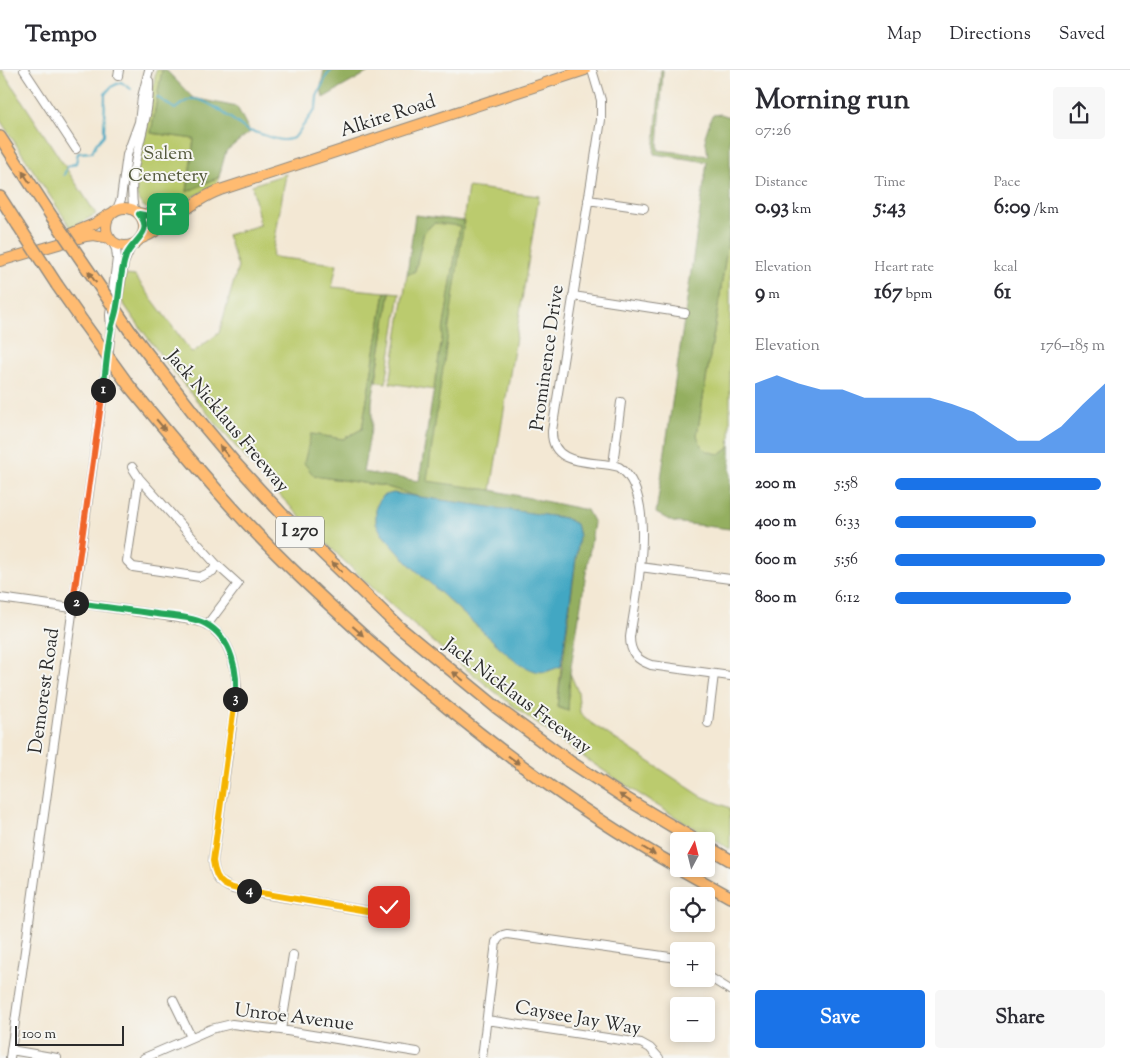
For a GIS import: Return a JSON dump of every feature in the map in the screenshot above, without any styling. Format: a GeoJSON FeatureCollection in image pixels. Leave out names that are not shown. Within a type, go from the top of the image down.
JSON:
{"type":"FeatureCollection","features":[{"type":"Feature","properties":{"kind":"highway","name":"Jack Nicklaus Freeway"},"geometry":{"type":"LineString","coordinates":[[0,137],[130,332],[198,420],[281,513],[400,628],[496,707],[569,761],[682,832]]}},
{"type":"Feature","properties":{"kind":"highway","name":"I 270"},"geometry":{"type":"LineString","coordinates":[[0,196],[83,322],[130,387],[231,506],[305,583],[413,680],[475,731],[616,830],[670,863]]}},
{"type":"Feature","properties":{"kind":"highway"},"geometry":{"type":"LineString","coordinates":[[715,851],[730,860]]}},
{"type":"Feature","properties":{"kind":"highway","name":"I 270"},"geometry":{"type":"LineString","coordinates":[[697,878],[730,897]]}},
{"type":"Feature","properties":{"kind":"main road","name":"Alkire Road"},"geometry":{"type":"LineString","coordinates":[[136,242],[162,228],[203,198],[220,190],[585,70]]}},
{"type":"Feature","properties":{"kind":"main road","name":"Alkire Road"},"geometry":{"type":"LineString","coordinates":[[136,212],[154,217],[163,216],[192,200],[203,198]]}},
{"type":"Feature","properties":{"kind":"main road"},"geometry":{"type":"LineString","coordinates":[[0,261],[89,235],[111,240],[123,246],[136,242],[144,227],[142,218],[136,212],[126,207],[94,224],[57,240],[49,246]]}},
{"type":"Feature","properties":{"kind":"main road"},"geometry":{"type":"LineString","coordinates":[[111,240],[106,227],[114,212]]}},
{"type":"Feature","properties":{"kind":"street"},"geometry":{"type":"LineString","coordinates":[[24,70],[76,149]]}},
{"type":"Feature","properties":{"kind":"street","name":"Prominence Drive"},"geometry":{"type":"LineString","coordinates":[[592,70],[602,110],[552,431],[553,444],[556,450],[566,457],[619,467],[629,476],[637,497],[643,529],[640,567],[630,637],[630,646],[634,655],[641,662],[651,665],[714,674]]}},
{"type":"Feature","properties":{"kind":"street"},"geometry":{"type":"LineString","coordinates":[[136,212],[132,180],[135,157],[150,99],[149,72]]}},
{"type":"Feature","properties":{"kind":"street"},"geometry":{"type":"LineString","coordinates":[[114,212],[122,196],[128,155],[139,122],[142,97],[149,72]]}},
{"type":"Feature","properties":{"kind":"street"},"geometry":{"type":"LineString","coordinates":[[588,200],[644,208]]}},
{"type":"Feature","properties":{"kind":"street","name":"Demorest Road"},"geometry":{"type":"LineString","coordinates":[[11,1054],[111,328],[110,316],[117,258],[116,249],[111,240]]}},
{"type":"Feature","properties":{"kind":"street","name":"Demorest Road"},"geometry":{"type":"LineString","coordinates":[[111,328],[116,316],[124,263],[136,242]]}},
{"type":"Feature","properties":{"kind":"street"},"geometry":{"type":"LineString","coordinates":[[573,296],[685,314]]}},
{"type":"Feature","properties":{"kind":"street"},"geometry":{"type":"LineString","coordinates":[[612,465],[621,402]]}},
{"type":"Feature","properties":{"kind":"street"},"geometry":{"type":"LineString","coordinates":[[132,467],[139,478],[216,564],[238,584],[207,625]]}},
{"type":"Feature","properties":{"kind":"street"},"geometry":{"type":"LineString","coordinates":[[139,478],[127,561],[133,567],[200,577],[213,571],[216,564]]}},
{"type":"Feature","properties":{"kind":"street"},"geometry":{"type":"LineString","coordinates":[[640,567],[730,579]]}},
{"type":"Feature","properties":{"kind":"street"},"geometry":{"type":"LineString","coordinates":[[0,598],[179,617],[207,625],[216,632],[229,650],[236,671],[237,690],[213,861],[214,874],[222,884],[233,889],[367,911],[389,907]]}},
{"type":"Feature","properties":{"kind":"street"},"geometry":{"type":"LineString","coordinates":[[708,723],[714,674],[730,676]]}},
{"type":"Feature","properties":{"kind":"street"},"geometry":{"type":"LineString","coordinates":[[482,1058],[488,1020],[495,947],[499,937],[507,934],[670,957]]}},
{"type":"Feature","properties":{"kind":"street"},"geometry":{"type":"LineString","coordinates":[[281,1030],[293,955]]}},
{"type":"Feature","properties":{"kind":"street"},"geometry":{"type":"LineString","coordinates":[[715,981],[730,990]]}},
{"type":"Feature","properties":{"kind":"street"},"geometry":{"type":"LineString","coordinates":[[173,1000],[191,1037]]}},
{"type":"Feature","properties":{"kind":"street","name":"Caysee Jay Way"},"geometry":{"type":"LineString","coordinates":[[488,1020],[641,1043],[650,1048],[659,1058]]}},
{"type":"Feature","properties":{"kind":"street","name":"Unroe Avenue"},"geometry":{"type":"LineString","coordinates":[[144,1058],[160,1055],[191,1037],[211,1029],[232,1024],[416,1052]]}},
{"type":"Feature","properties":{"kind":"street"},"geometry":{"type":"LineString","coordinates":[[11,1054],[57,1058]]}},
{"type":"Feature","properties":{"kind":"green space"},"geometry":{"type":"Polygon","coordinates":[[[0,70],[2,70],[96,214],[71,228],[0,120],[0,70]]]}},
{"type":"Feature","properties":{"kind":"green space","name":"Salem Cemetery"},"geometry":{"type":"Polygon","coordinates":[[[156,70],[162,70],[151,133],[194,139],[187,191],[219,177],[217,184],[179,204],[159,211],[147,208],[139,201],[136,190],[138,163],[156,70]]]}},
{"type":"Feature","properties":{"kind":"green space"},"geometry":{"type":"Polygon","coordinates":[[[162,70],[166,70],[193,98],[237,107],[250,132],[226,151],[219,177],[187,192],[194,139],[151,133],[162,70]]]}},
{"type":"Feature","properties":{"kind":"green space"},"geometry":{"type":"Polygon","coordinates":[[[324,70],[372,70],[323,98],[321,87],[324,70]]]}},
{"type":"Feature","properties":{"kind":"green space"},"geometry":{"type":"Polygon","coordinates":[[[661,70],[663,70],[658,150],[708,156],[705,136],[712,115],[721,114],[730,117],[730,227],[697,435],[700,444],[705,449],[721,454],[729,448],[730,440],[730,529],[673,522],[656,513],[707,162],[654,154],[661,70]]]}},
{"type":"Feature","properties":{"kind":"green space"},"geometry":{"type":"Polygon","coordinates":[[[286,174],[272,257],[337,264],[332,287],[385,292],[362,429],[343,439],[312,434],[314,476],[384,486],[419,497],[393,493],[382,496],[376,507],[376,523],[382,534],[407,562],[515,661],[546,672],[561,666],[557,707],[568,711],[570,673],[578,692],[580,713],[591,723],[701,796],[730,808],[730,849],[715,840],[715,832],[702,832],[660,807],[593,763],[527,716],[401,614],[342,559],[285,501],[202,407],[147,337],[121,300],[125,275],[135,276],[192,353],[219,333],[238,267],[227,235],[260,225],[252,185],[286,174]]]}},
{"type":"Feature","properties":{"kind":"green space"},"geometry":{"type":"Polygon","coordinates":[[[468,187],[539,196],[491,490],[426,482],[468,187]]]}},
{"type":"Feature","properties":{"kind":"green space"},"geometry":{"type":"Polygon","coordinates":[[[415,215],[464,221],[427,481],[491,490],[587,510],[594,523],[570,673],[568,711],[557,707],[579,536],[576,524],[565,518],[419,497],[384,486],[314,476],[304,463],[311,434],[343,439],[362,429],[385,292],[390,292],[372,402],[372,424],[363,472],[419,481],[460,226],[434,223],[424,232],[415,271],[407,275],[415,215]]]}},
{"type":"Feature","properties":{"kind":"green space"},"geometry":{"type":"Polygon","coordinates":[[[434,223],[460,225],[434,390],[390,383],[407,275],[415,271],[424,232],[434,223]]]}},
{"type":"Feature","properties":{"kind":"green space"},"geometry":{"type":"Polygon","coordinates":[[[730,227],[730,440],[729,448],[721,454],[712,453],[705,449],[700,444],[697,435],[730,227]]]}},
{"type":"Feature","properties":{"kind":"green space"},"geometry":{"type":"Polygon","coordinates":[[[390,292],[400,293],[386,383],[376,381],[390,292]]]}},
{"type":"Feature","properties":{"kind":"water"},"geometry":{"type":"Polygon","coordinates":[[[393,493],[565,518],[576,524],[579,536],[561,666],[542,672],[528,668],[515,661],[407,562],[382,534],[376,523],[376,507],[382,496],[393,493]]]}},
{"type":"Feature","properties":{"kind":"waterway"},"geometry":{"type":"LineString","coordinates":[[157,97],[175,109],[188,100],[198,99],[213,106],[248,131],[284,140],[295,137],[316,108],[317,96],[327,75],[332,70]]}},
{"type":"Feature","properties":{"kind":"waterway"},"geometry":{"type":"LineString","coordinates":[[64,175],[67,167],[76,163],[78,153],[92,152],[104,135],[105,94],[111,87],[121,82],[131,89]]}},
{"type":"Feature","properties":{"kind":"route"},"geometry":{"type":"LineString","coordinates":[[168,214],[154,217],[139,214],[144,221],[144,232],[140,239],[132,244],[124,263],[116,316],[111,328],[73,602],[192,620],[207,625],[216,632],[229,650],[236,671],[237,690],[213,861],[214,874],[222,884],[233,889],[367,911],[389,907]]}}]}
